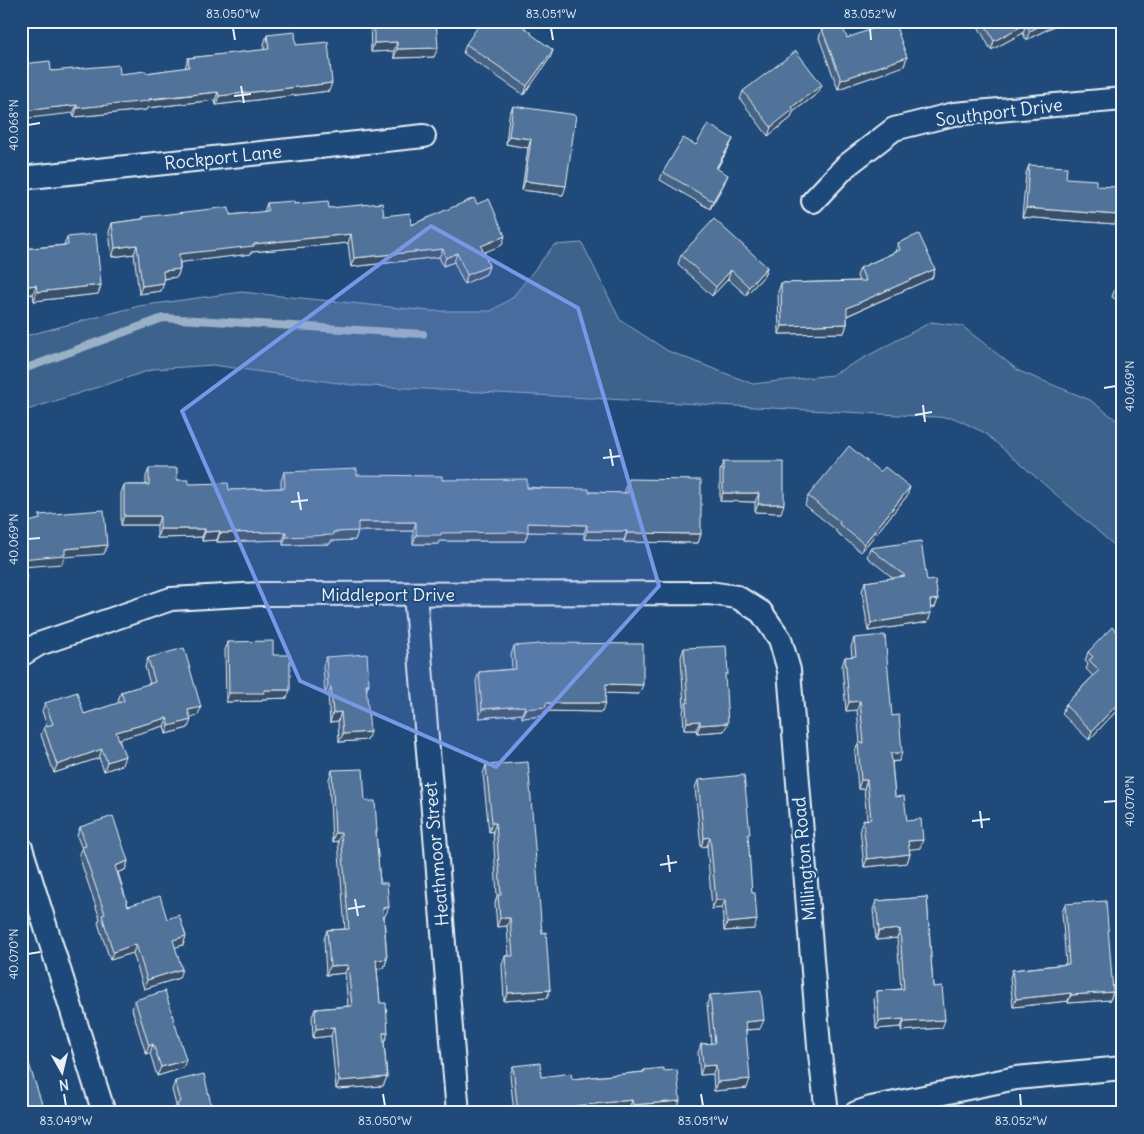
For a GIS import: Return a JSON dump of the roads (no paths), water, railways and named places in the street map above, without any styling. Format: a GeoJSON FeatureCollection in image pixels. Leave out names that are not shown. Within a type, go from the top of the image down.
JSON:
{"type":"FeatureCollection","features":[{"type":"Feature","properties":{"kind":"street","name":"Southport Drive"},"geometry":{"type":"LineString","coordinates":[[813,201],[846,166],[894,129],[954,114],[1123,99]]}},
{"type":"Feature","properties":{"kind":"street","name":"Rockport Lane"},"geometry":{"type":"LineString","coordinates":[[21,178],[424,136]]}},
{"type":"Feature","properties":{"kind":"street","name":"Middleport Drive"},"geometry":{"type":"LineString","coordinates":[[21,655],[39,644],[171,599],[261,594],[709,593],[737,597],[761,612]]}},
{"type":"Feature","properties":{"kind":"street","name":"Heathmoor Street"},"geometry":{"type":"LineString","coordinates":[[415,594],[458,1113]]}},
{"type":"Feature","properties":{"kind":"street","name":"Millington Road"},"geometry":{"type":"LineString","coordinates":[[761,612],[780,639],[789,670],[819,1046],[827,1113]]}},
{"type":"Feature","properties":{"kind":"street"},"geometry":{"type":"LineString","coordinates":[[21,848],[104,1113]]}},
{"type":"Feature","properties":{"kind":"street"},"geometry":{"type":"LineString","coordinates":[[856,1113],[1016,1078],[1123,1068]]}},
{"type":"Feature","properties":{"kind":"waterway"},"geometry":{"type":"LineString","coordinates":[[21,370],[163,318],[423,334]]}}]}
